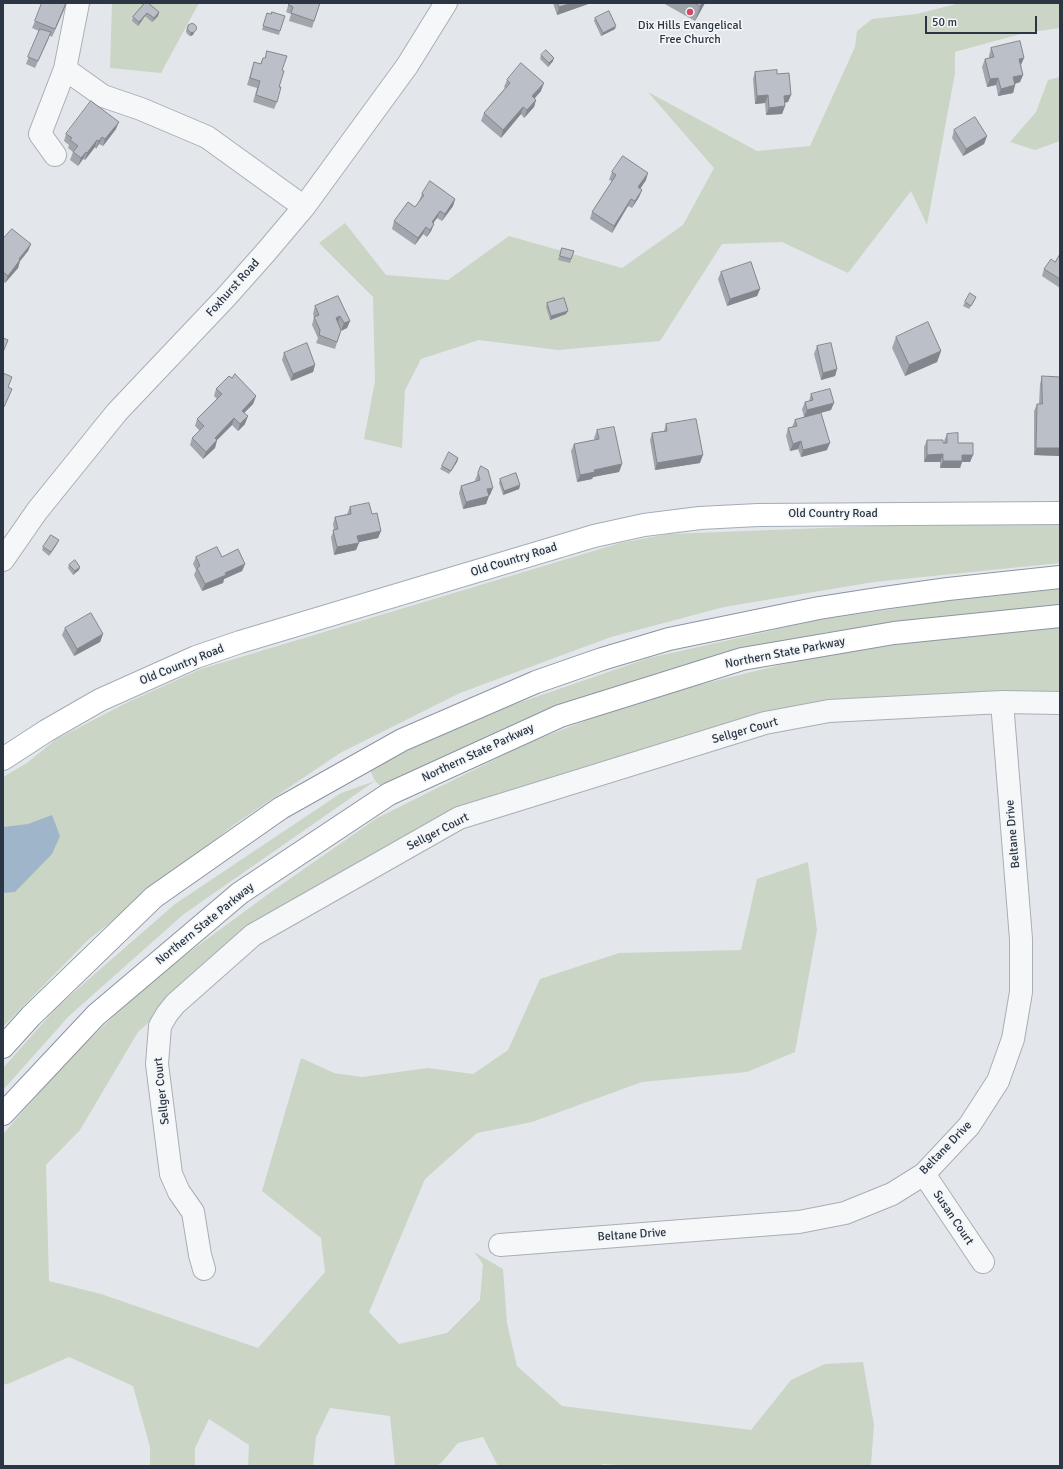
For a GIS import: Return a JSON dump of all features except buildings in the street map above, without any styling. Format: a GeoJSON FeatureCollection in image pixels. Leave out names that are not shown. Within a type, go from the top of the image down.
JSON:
{"type":"FeatureCollection","features":[{"type":"Feature","properties":{"kind":"main road","name":"Old Country Road"},"geometry":{"type":"LineString","coordinates":[[3,759],[46,731],[100,700],[196,657],[240,642],[594,536],[644,525],[700,518],[758,515],[1060,513]]}},
{"type":"Feature","properties":{"kind":"main road"},"geometry":{"type":"LineString","coordinates":[[3,1047],[37,1011],[154,896],[281,808],[402,740],[536,682],[602,659],[670,639],[819,608],[948,589],[1060,577]]}},
{"type":"Feature","properties":{"kind":"main road","name":"Northern State Parkway"},"geometry":{"type":"LineString","coordinates":[[3,1114],[96,1015],[240,893],[389,794],[560,716],[742,659],[894,633],[1060,616]]}},
{"type":"Feature","properties":{"kind":"street"},"geometry":{"type":"LineString","coordinates":[[55,155],[40,134],[65,69],[78,3]]}},
{"type":"Feature","properties":{"kind":"street","name":"Foxhurst Road"},"geometry":{"type":"LineString","coordinates":[[3,560],[37,511],[117,412],[226,297],[304,206],[407,66],[446,3]]}},
{"type":"Feature","properties":{"kind":"street"},"geometry":{"type":"LineString","coordinates":[[65,69],[103,96],[141,109],[207,137],[304,206]]}},
{"type":"Feature","properties":{"kind":"street","name":"Sellger Court"},"geometry":{"type":"LineString","coordinates":[[204,1269],[200,1255],[193,1212],[179,1192],[171,1174],[157,1064],[160,1026],[175,1004],[253,935],[452,822],[765,724],[829,711],[1002,702],[1060,703]]}},
{"type":"Feature","properties":{"kind":"street","name":"Beltane Drive"},"geometry":{"type":"LineString","coordinates":[[500,1245],[799,1222],[845,1213],[892,1194],[924,1174],[969,1126],[998,1081],[1014,1039],[1021,992],[1021,939],[1002,702]]}},
{"type":"Feature","properties":{"kind":"street","name":"Susan Court"},"geometry":{"type":"LineString","coordinates":[[924,1174],[983,1262]]}},
{"type":"Feature","properties":{"kind":"green space"},"geometry":{"type":"Polygon","coordinates":[[[112,3],[199,3],[161,73],[110,68],[112,3]]]}},
{"type":"Feature","properties":{"kind":"green space"},"geometry":{"type":"Polygon","coordinates":[[[960,3],[1060,3],[1060,28],[1024,33],[955,52],[955,73],[927,225],[911,191],[848,273],[782,242],[722,244],[660,341],[558,350],[479,340],[421,359],[405,390],[402,448],[364,439],[375,381],[373,297],[319,243],[345,223],[386,275],[448,280],[509,236],[622,268],[683,225],[714,168],[648,92],[757,151],[810,146],[855,47],[857,31],[872,19],[917,14],[960,3]]]}},
{"type":"Feature","properties":{"kind":"green space"},"geometry":{"type":"Polygon","coordinates":[[[1060,77],[1060,141],[1035,150],[1010,142],[1036,112],[1048,80],[1060,77]]]}},
{"type":"Feature","properties":{"kind":"green space"},"geometry":{"type":"Polygon","coordinates":[[[900,525],[1060,525],[1060,563],[874,582],[724,607],[611,637],[460,693],[340,753],[235,824],[88,940],[3,1027],[3,777],[27,763],[55,740],[124,704],[201,669],[620,543],[669,534],[900,525]]]}},
{"type":"Feature","properties":{"kind":"green space"},"geometry":{"type":"Polygon","coordinates":[[[1060,589],[1060,610],[956,617],[822,633],[653,675],[472,744],[383,789],[375,781],[370,770],[463,722],[649,658],[819,620],[954,600],[1060,589]]]}},
{"type":"Feature","properties":{"kind":"green space"},"geometry":{"type":"Polygon","coordinates":[[[1060,627],[1060,697],[873,702],[489,800],[251,931],[138,1032],[80,1130],[46,1165],[49,1281],[101,1294],[258,1348],[325,1272],[321,1238],[262,1191],[301,1058],[334,1073],[362,1077],[428,1068],[473,1074],[508,1050],[540,979],[619,953],[741,950],[757,879],[808,862],[817,930],[795,1052],[747,1072],[642,1082],[532,1122],[477,1133],[425,1179],[369,1312],[399,1344],[447,1333],[480,1300],[483,1264],[474,1252],[503,1269],[507,1323],[517,1366],[562,1406],[751,1430],[791,1380],[825,1364],[863,1362],[874,1425],[871,1465],[875,1466],[638,1466],[603,1464],[599,1466],[498,1466],[483,1437],[458,1443],[441,1463],[436,1466],[395,1466],[390,1416],[330,1408],[316,1437],[313,1466],[248,1466],[249,1445],[209,1419],[195,1448],[195,1466],[150,1466],[150,1447],[133,1386],[69,1357],[3,1385],[3,1134],[70,1058],[150,981],[271,892],[377,818],[530,742],[645,698],[805,659],[991,630],[1060,627]]]}},
{"type":"Feature","properties":{"kind":"green space"},"geometry":{"type":"Polygon","coordinates":[[[375,781],[184,914],[69,1016],[3,1090],[3,1068],[58,1006],[175,904],[341,793],[375,781]]]}},
{"type":"Feature","properties":{"kind":"water"},"geometry":{"type":"Polygon","coordinates":[[[52,815],[60,836],[52,854],[15,892],[3,893],[3,827],[28,824],[52,815]]]}},
{"type":"Feature","properties":{"kind":"place","name":"Dix Hills Evangelical Free Church"},"geometry":{"type":"Point","coordinates":[690,12]}}]}
